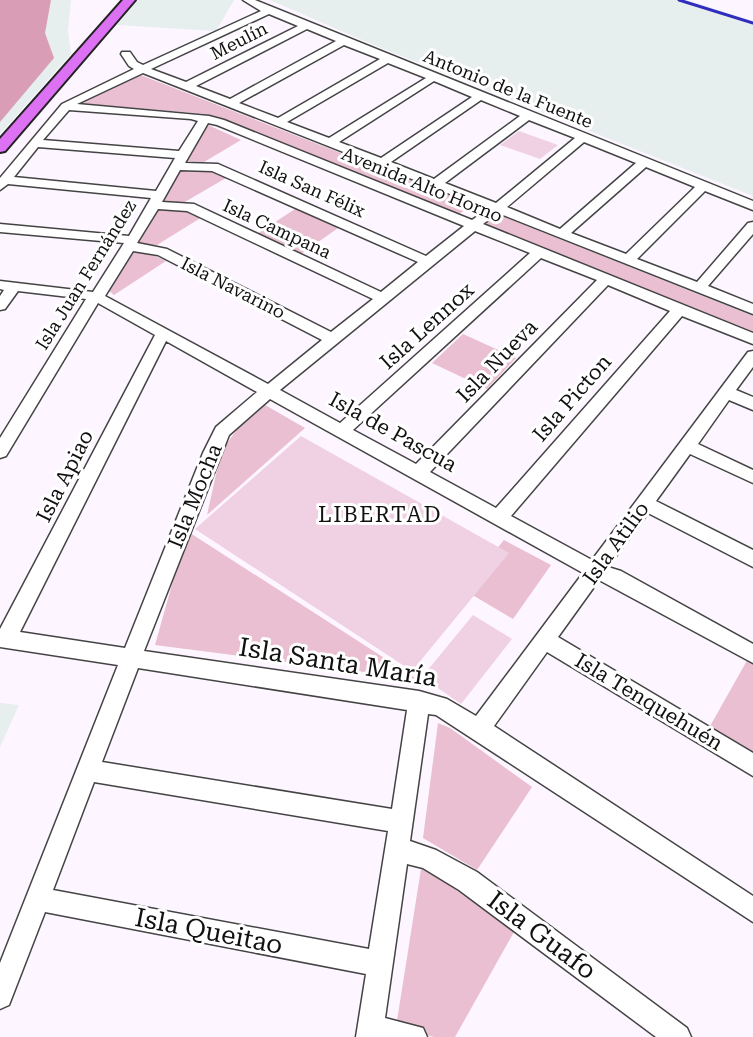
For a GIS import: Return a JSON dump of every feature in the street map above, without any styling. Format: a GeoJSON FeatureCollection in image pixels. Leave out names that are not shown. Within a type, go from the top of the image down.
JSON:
{"type":"FeatureCollection","features":[{"type":"Feature","properties":{"kind":"main road"},"geometry":{"type":"LineString","coordinates":[[0,148],[95,36],[129,0]]}},
{"type":"Feature","properties":{"kind":"main road"},"geometry":{"type":"LineString","coordinates":[[95,36],[105,19],[108,6]]}},
{"type":"Feature","properties":{"kind":"street","name":"Antonio de la Fuente"},"geometry":{"type":"LineString","coordinates":[[250,2],[753,206]]}},
{"type":"Feature","properties":{"kind":"street"},"geometry":{"type":"LineString","coordinates":[[2,183],[66,106],[81,96],[268,11]]}},
{"type":"Feature","properties":{"kind":"street","name":"Meulín"},"geometry":{"type":"LineString","coordinates":[[187,86],[306,26]]}},
{"type":"Feature","properties":{"kind":"street"},"geometry":{"type":"LineString","coordinates":[[231,103],[344,41]]}},
{"type":"Feature","properties":{"kind":"street","name":"Avenida Alto Horno"},"geometry":{"type":"LineString","coordinates":[[126,54],[133,64],[143,69],[753,309]]}},
{"type":"Feature","properties":{"kind":"street"},"geometry":{"type":"LineString","coordinates":[[279,122],[387,58]]}},
{"type":"Feature","properties":{"kind":"street"},"geometry":{"type":"LineString","coordinates":[[330,143],[434,77]]}},
{"type":"Feature","properties":{"kind":"street"},"geometry":{"type":"LineString","coordinates":[[382,163],[480,96]]}},
{"type":"Feature","properties":{"kind":"street","name":"Avenida Alto Horno"},"geometry":{"type":"LineString","coordinates":[[66,106],[205,118],[233,127],[753,339]]}},
{"type":"Feature","properties":{"kind":"street"},"geometry":{"type":"LineString","coordinates":[[436,184],[528,115]]}},
{"type":"Feature","properties":{"kind":"street","name":"Isla Juan Fernández"},"geometry":{"type":"LineString","coordinates":[[0,452],[89,303],[105,287],[205,118]]}},
{"type":"Feature","properties":{"kind":"street","name":"Isla Mocha"},"geometry":{"type":"LineString","coordinates":[[0,996],[216,442],[230,423],[268,391],[584,137]]}},
{"type":"Feature","properties":{"kind":"street","name":"Isla San Félix"},"geometry":{"type":"LineString","coordinates":[[35,143],[180,161],[217,168],[428,262]]}},
{"type":"Feature","properties":{"kind":"street"},"geometry":{"type":"LineString","coordinates":[[562,234],[644,162]]}},
{"type":"Feature","properties":{"kind":"street","name":"Isla Campana"},"geometry":{"type":"LineString","coordinates":[[2,183],[157,200],[189,207],[383,298]]}},
{"type":"Feature","properties":{"kind":"street"},"geometry":{"type":"LineString","coordinates":[[628,260],[703,186]]}},
{"type":"Feature","properties":{"kind":"street"},"geometry":{"type":"LineString","coordinates":[[699,288],[753,226]]}},
{"type":"Feature","properties":{"kind":"street","name":"Isla Navarino"},"geometry":{"type":"LineString","coordinates":[[0,228],[131,243],[162,252],[332,339]]}},
{"type":"Feature","properties":{"kind":"street","name":"Isla Lennox"},"geometry":{"type":"LineString","coordinates":[[342,431],[540,252]]}},
{"type":"Feature","properties":{"kind":"street","name":"Isla Nueva"},"geometry":{"type":"LineString","coordinates":[[418,473],[606,279]]}},
{"type":"Feature","properties":{"kind":"street"},"geometry":{"type":"LineString","coordinates":[[0,306],[7,286]]}},
{"type":"Feature","properties":{"kind":"street","name":"Isla de Pascua"},"geometry":{"type":"LineString","coordinates":[[7,286],[96,296],[596,571],[614,577],[753,654]]}},
{"type":"Feature","properties":{"kind":"street","name":"Isla Picton"},"geometry":{"type":"LineString","coordinates":[[499,517],[680,309]]}},
{"type":"Feature","properties":{"kind":"street","name":"Isla Apiao"},"geometry":{"type":"LineString","coordinates":[[4,639],[163,333]]}},
{"type":"Feature","properties":{"kind":"street","name":"Isla Atilio"},"geometry":{"type":"LineString","coordinates":[[479,729],[753,356]]}},
{"type":"Feature","properties":{"kind":"street"},"geometry":{"type":"LineString","coordinates":[[727,392],[753,404]]}},
{"type":"Feature","properties":{"kind":"street"},"geometry":{"type":"LineString","coordinates":[[687,446],[753,477]]}},
{"type":"Feature","properties":{"kind":"street"},"geometry":{"type":"LineString","coordinates":[[645,503],[753,559]]}},
{"type":"Feature","properties":{"kind":"street","name":"Isla Santa María"},"geometry":{"type":"LineString","coordinates":[[4,639],[440,706],[479,729],[753,910]]}},
{"type":"Feature","properties":{"kind":"street","name":"Isla Tenquehuén"},"geometry":{"type":"LineString","coordinates":[[545,640],[753,765]]}},
{"type":"Feature","properties":{"kind":"street"},"geometry":{"type":"LineString","coordinates":[[414,1037],[393,1032],[370,1034],[419,701]]}},
{"type":"Feature","properties":{"kind":"street"},"geometry":{"type":"LineString","coordinates":[[88,771],[401,822]]}},
{"type":"Feature","properties":{"kind":"street","name":"Isla Guafo"},"geometry":{"type":"LineString","coordinates":[[397,849],[428,858],[476,886],[678,1037]]}},
{"type":"Feature","properties":{"kind":"street","name":"Isla Queitao"},"geometry":{"type":"LineString","coordinates":[[38,899],[380,964]]}},
{"type":"Feature","properties":{"kind":"shaded area"},"geometry":{"type":"Polygon","coordinates":[[[0,0],[71,0],[68,31],[71,54],[0,134],[0,0]]]}},
{"type":"Feature","properties":{"kind":"shaded area"},"geometry":{"type":"Polygon","coordinates":[[[0,0],[51,0],[45,33],[54,58],[0,122],[0,0]]]}},
{"type":"Feature","properties":{"kind":"shaded area"},"geometry":{"type":"Polygon","coordinates":[[[138,0],[234,0],[216,31],[117,25],[138,0]]]}},
{"type":"Feature","properties":{"kind":"shaded area"},"geometry":{"type":"Polygon","coordinates":[[[270,0],[687,0],[753,21],[753,196],[369,43],[270,0]]]}},
{"type":"Feature","properties":{"kind":"shaded area"},"geometry":{"type":"Polygon","coordinates":[[[138,74],[464,201],[468,208],[459,214],[446,212],[205,114],[77,103],[138,74]]]}},
{"type":"Feature","properties":{"kind":"shaded area"},"geometry":{"type":"Polygon","coordinates":[[[206,124],[241,140],[204,162],[184,161],[206,124]]]}},
{"type":"Feature","properties":{"kind":"shaded area"},"geometry":{"type":"Polygon","coordinates":[[[519,131],[558,145],[540,159],[500,145],[519,131]]]}},
{"type":"Feature","properties":{"kind":"shaded area"},"geometry":{"type":"Polygon","coordinates":[[[182,168],[210,171],[226,178],[183,203],[162,202],[182,168]]]}},
{"type":"Feature","properties":{"kind":"shaded area"},"geometry":{"type":"Polygon","coordinates":[[[298,207],[341,226],[301,254],[257,234],[298,207]]]}},
{"type":"Feature","properties":{"kind":"shaded area"},"geometry":{"type":"Polygon","coordinates":[[[159,209],[184,210],[202,217],[157,245],[136,245],[159,209]]]}},
{"type":"Feature","properties":{"kind":"shaded area"},"geometry":{"type":"Polygon","coordinates":[[[504,217],[753,316],[753,336],[487,227],[485,224],[492,218],[504,217]]]}},
{"type":"Feature","properties":{"kind":"shaded area"},"geometry":{"type":"Polygon","coordinates":[[[134,252],[153,255],[166,261],[114,295],[108,290],[134,252]]]}},
{"type":"Feature","properties":{"kind":"shaded area"},"geometry":{"type":"Polygon","coordinates":[[[463,334],[516,358],[487,389],[432,363],[463,334]]]}},
{"type":"Feature","properties":{"kind":"shaded area"},"geometry":{"type":"Polygon","coordinates":[[[265,405],[305,428],[207,515],[221,452],[240,425],[265,405]]]}},
{"type":"Feature","properties":{"kind":"shaded area"},"geometry":{"type":"Polygon","coordinates":[[[301,436],[509,553],[412,671],[195,529],[301,436]]]}},
{"type":"Feature","properties":{"kind":"shaded area"},"geometry":{"type":"Polygon","coordinates":[[[187,531],[417,679],[155,645],[187,531]]]}},
{"type":"Feature","properties":{"kind":"shaded area"},"geometry":{"type":"Polygon","coordinates":[[[504,540],[551,565],[513,619],[464,590],[504,540]]]}},
{"type":"Feature","properties":{"kind":"shaded area"},"geometry":{"type":"Polygon","coordinates":[[[473,615],[512,639],[461,704],[422,677],[473,615]]]}},
{"type":"Feature","properties":{"kind":"shaded area"},"geometry":{"type":"Polygon","coordinates":[[[749,657],[753,660],[753,754],[709,728],[749,657]]]}},
{"type":"Feature","properties":{"kind":"shaded area"},"geometry":{"type":"Polygon","coordinates":[[[0,703],[19,705],[0,747],[0,703]]]}},
{"type":"Feature","properties":{"kind":"shaded area"},"geometry":{"type":"Polygon","coordinates":[[[438,723],[450,728],[532,787],[477,870],[423,838],[438,723]]]}},
{"type":"Feature","properties":{"kind":"shaded area"},"geometry":{"type":"Polygon","coordinates":[[[421,869],[434,874],[514,932],[455,1037],[434,1037],[396,1027],[421,869]]]}},
{"type":"Feature","properties":{"kind":"railway"},"geometry":{"type":"LineString","coordinates":[[679,0],[753,23]]}},
{"type":"Feature","properties":{"kind":"district","name":"LIBERTAD"},"geometry":{"type":"Point","coordinates":[380,514]}}]}
